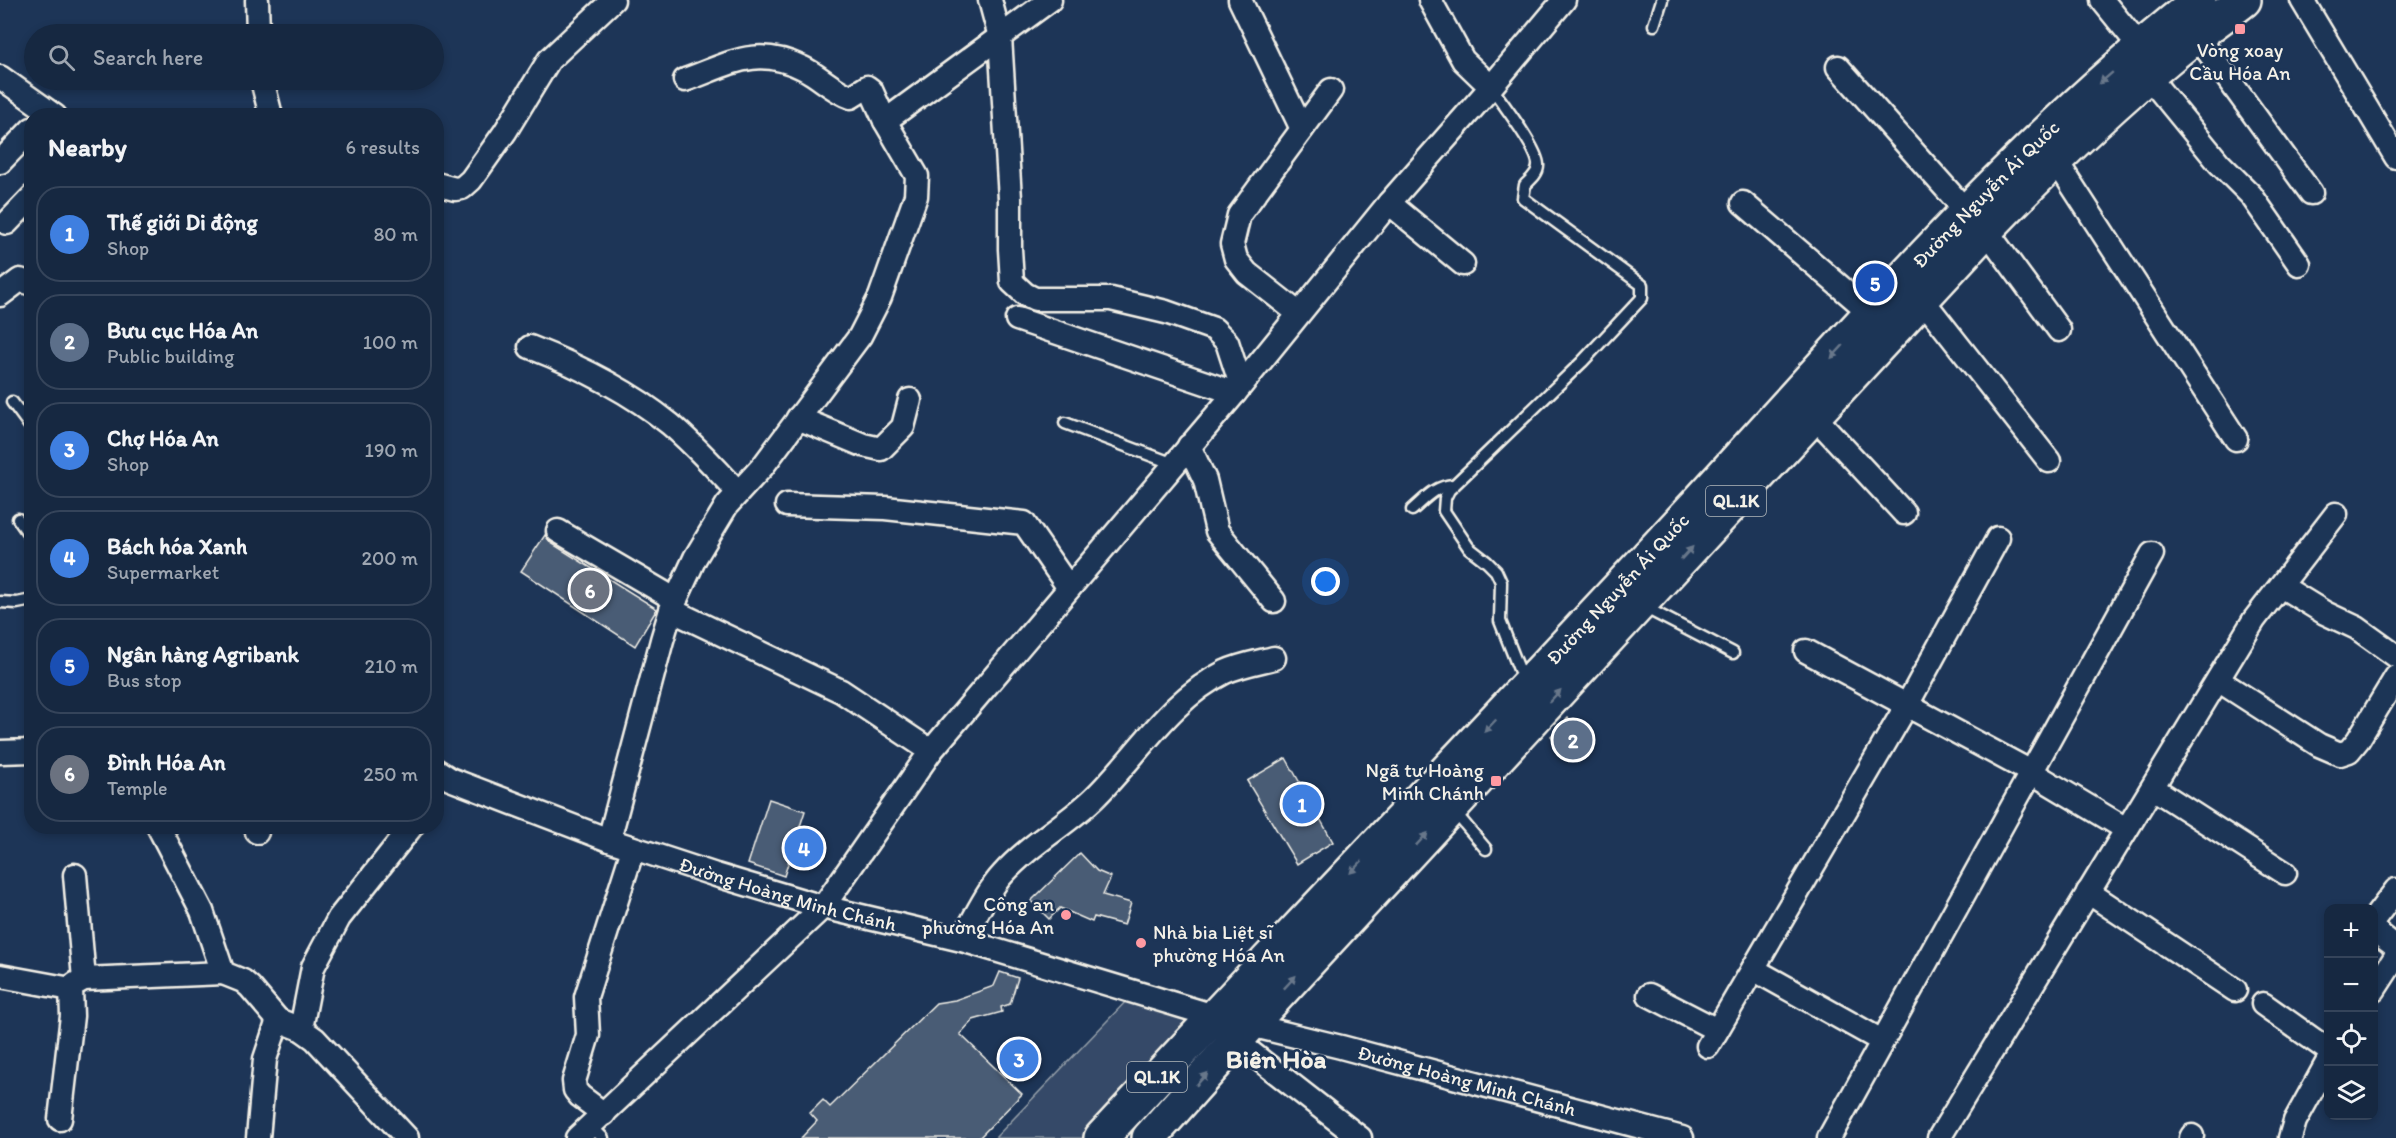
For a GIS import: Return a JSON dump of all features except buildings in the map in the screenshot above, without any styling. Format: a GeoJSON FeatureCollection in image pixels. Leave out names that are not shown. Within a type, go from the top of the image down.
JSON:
{"type":"FeatureCollection","features":[{"type":"Feature","properties":{"kind":"main road","name":"Đường Nguyễn Ái Quốc"},"geometry":{"type":"LineString","coordinates":[[1243,1033],[1814,416],[1882,323],[1922,299],[1976,220],[2055,159],[2199,0]]}},
{"type":"Feature","properties":{"kind":"main road","name":"Đường Nguyễn Ái Quốc"},"geometry":{"type":"LineString","coordinates":[[1101,1138],[1526,688],[1882,323],[1976,220],[2072,107],[2144,61],[2197,36],[2244,0]]}},
{"type":"Feature","properties":{"kind":"main road"},"geometry":{"type":"LineString","coordinates":[[1214,1017],[1243,1033]]}},
{"type":"Feature","properties":{"kind":"main road","name":"QL.1K"},"geometry":{"type":"LineString","coordinates":[[1149,1138],[1243,1033]]}},
{"type":"Feature","properties":{"kind":"street"},"geometry":{"type":"LineString","coordinates":[[257,0],[258,24]]}},
{"type":"Feature","properties":{"kind":"street"},"geometry":{"type":"LineString","coordinates":[[444,186],[462,188],[471,180],[505,132],[549,60],[613,0]]}},
{"type":"Feature","properties":{"kind":"street"},"geometry":{"type":"LineString","coordinates":[[990,0],[1000,37],[1010,198],[1012,282],[1025,294],[1035,299],[1111,299],[1166,312],[1214,329],[1227,342],[1238,389]]}},
{"type":"Feature","properties":{"kind":"street"},"geometry":{"type":"LineString","coordinates":[[885,121],[1050,0]]}},
{"type":"Feature","properties":{"kind":"street"},"geometry":{"type":"LineString","coordinates":[[1240,0],[1302,129]]}},
{"type":"Feature","properties":{"kind":"street"},"geometry":{"type":"LineString","coordinates":[[1430,0],[1463,60],[1491,87]]}},
{"type":"Feature","properties":{"kind":"street"},"geometry":{"type":"LineString","coordinates":[[633,849],[586,997],[588,1035],[574,1081],[575,1090],[580,1096],[594,1129],[823,907],[931,751],[1238,389],[1389,202],[1564,0]]}},
{"type":"Feature","properties":{"kind":"street"},"geometry":{"type":"LineString","coordinates":[[2102,0],[2219,163],[2251,195],[2299,264]]}},
{"type":"Feature","properties":{"kind":"street"},"geometry":{"type":"LineString","coordinates":[[2302,0],[2396,156]]}},
{"type":"Feature","properties":{"kind":"street"},"geometry":{"type":"LineString","coordinates":[[2197,36],[2311,193]]}},
{"type":"Feature","properties":{"kind":"street"},"geometry":{"type":"LineString","coordinates":[[609,840],[673,605],[695,558],[721,514],[763,466],[860,336],[880,297],[916,196],[917,176],[885,121],[871,90],[867,87],[851,97],[803,68],[770,57],[752,56],[685,80]]}},
{"type":"Feature","properties":{"kind":"street"},"geometry":{"type":"LineString","coordinates":[[1838,67],[1976,220],[2059,330]]}},
{"type":"Feature","properties":{"kind":"street"},"geometry":{"type":"LineString","coordinates":[[0,77],[41,108]]}},
{"type":"Feature","properties":{"kind":"street"},"geometry":{"type":"LineString","coordinates":[[264,90],[269,108]]}},
{"type":"Feature","properties":{"kind":"street"},"geometry":{"type":"LineString","coordinates":[[1298,313],[1248,273],[1236,259],[1232,244],[1239,215],[1331,90]]}},
{"type":"Feature","properties":{"kind":"street"},"geometry":{"type":"LineString","coordinates":[[0,162],[24,137]]}},
{"type":"Feature","properties":{"kind":"street"},"geometry":{"type":"LineString","coordinates":[[2055,159],[2236,439]]}},
{"type":"Feature","properties":{"kind":"street"},"geometry":{"type":"LineString","coordinates":[[1389,202],[1463,264]]}},
{"type":"Feature","properties":{"kind":"street"},"geometry":{"type":"LineString","coordinates":[[1743,203],[1882,323]]}},
{"type":"Feature","properties":{"kind":"street"},"geometry":{"type":"LineString","coordinates":[[8,223],[24,206]]}},
{"type":"Feature","properties":{"kind":"street"},"geometry":{"type":"LineString","coordinates":[[0,295],[20,280],[24,281]]}},
{"type":"Feature","properties":{"kind":"street"},"geometry":{"type":"LineString","coordinates":[[1922,299],[2049,460]]}},
{"type":"Feature","properties":{"kind":"street"},"geometry":{"type":"LineString","coordinates":[[1017,319],[1238,389]]}},
{"type":"Feature","properties":{"kind":"street"},"geometry":{"type":"LineString","coordinates":[[530,347],[560,359],[633,398],[670,424],[701,452],[738,492]]}},
{"type":"Feature","properties":{"kind":"street"},"geometry":{"type":"LineString","coordinates":[[798,418],[863,445],[881,449],[903,427],[910,400]]}},
{"type":"Feature","properties":{"kind":"street"},"geometry":{"type":"LineString","coordinates":[[1814,416],[1904,513]]}},
{"type":"Feature","properties":{"kind":"street"},"geometry":{"type":"LineString","coordinates":[[1189,446],[1205,480],[1216,531],[1274,601]]}},
{"type":"Feature","properties":{"kind":"street"},"geometry":{"type":"LineString","coordinates":[[787,505],[885,508],[1024,523],[1069,588]]}},
{"type":"Feature","properties":{"kind":"street"},"geometry":{"type":"LineString","coordinates":[[1939,1138],[2254,620],[2336,514]]}},
{"type":"Feature","properties":{"kind":"street"},"geometry":{"type":"LineString","coordinates":[[558,531],[673,605],[841,691],[931,751]]}},
{"type":"Feature","properties":{"kind":"street"},"geometry":{"type":"LineString","coordinates":[[1649,996],[1712,1038],[1907,705],[1998,538]]}},
{"type":"Feature","properties":{"kind":"street"},"geometry":{"type":"LineString","coordinates":[[1829,1138],[2152,554]]}},
{"type":"Feature","properties":{"kind":"street"},"geometry":{"type":"LineString","coordinates":[[2281,586],[2325,613],[2357,628],[2396,656]]}},
{"type":"Feature","properties":{"kind":"street"},"geometry":{"type":"LineString","coordinates":[[1806,651],[2031,772],[2126,829]]}},
{"type":"Feature","properties":{"kind":"street"},"geometry":{"type":"LineString","coordinates":[[962,940],[1001,876],[1020,857],[1070,820],[1096,796],[1172,710],[1204,683],[1228,670],[1274,658]]}},
{"type":"Feature","properties":{"kind":"street"},"geometry":{"type":"LineString","coordinates":[[2218,680],[2319,744],[2340,754],[2349,751],[2358,740],[2396,677]]}},
{"type":"Feature","properties":{"kind":"street"},"geometry":{"type":"LineString","coordinates":[[0,752],[24,751]]}},
{"type":"Feature","properties":{"kind":"street","name":"Đường Hoàng Minh Chánh"},"geometry":{"type":"LineString","coordinates":[[444,782],[633,849],[823,907],[962,940],[1214,1017]]}},
{"type":"Feature","properties":{"kind":"street"},"geometry":{"type":"LineString","coordinates":[[2153,788],[2285,873]]}},
{"type":"Feature","properties":{"kind":"street"},"geometry":{"type":"LineString","coordinates":[[162,834],[202,911],[223,973]]}},
{"type":"Feature","properties":{"kind":"street"},"geometry":{"type":"LineString","coordinates":[[302,1029],[314,967],[339,918],[406,834]]}},
{"type":"Feature","properties":{"kind":"street"},"geometry":{"type":"LineString","coordinates":[[60,1119],[78,984],[75,874]]}},
{"type":"Feature","properties":{"kind":"street"},"geometry":{"type":"LineString","coordinates":[[2378,913],[2396,890]]}},
{"type":"Feature","properties":{"kind":"street"},"geometry":{"type":"LineString","coordinates":[[2088,892],[2235,990]]}},
{"type":"Feature","properties":{"kind":"street"},"geometry":{"type":"LineString","coordinates":[[2378,934],[2396,947]]}},
{"type":"Feature","properties":{"kind":"street"},"geometry":{"type":"LineString","coordinates":[[2378,983],[2396,956]]}},
{"type":"Feature","properties":{"kind":"street"},"geometry":{"type":"LineString","coordinates":[[1753,969],[1882,1041]]}},
{"type":"Feature","properties":{"kind":"street"},"geometry":{"type":"LineString","coordinates":[[0,976],[78,984],[223,973],[243,981],[278,1020],[302,1029],[331,1053],[407,1138]]}},
{"type":"Feature","properties":{"kind":"street"},"geometry":{"type":"LineString","coordinates":[[2263,1004],[2324,1047]]}},
{"type":"Feature","properties":{"kind":"street"},"geometry":{"type":"LineString","coordinates":[[258,1138],[265,1059],[278,1020]]}},
{"type":"Feature","properties":{"kind":"street"},"geometry":{"type":"LineString","coordinates":[[1243,1033],[1360,1138]]}},
{"type":"Feature","properties":{"kind":"street","name":"Đường Hoàng Minh Chánh"},"geometry":{"type":"LineString","coordinates":[[1243,1033],[1341,1047],[1682,1138]]}},
{"type":"Feature","properties":{"kind":"street"},"geometry":{"type":"LineString","coordinates":[[2290,1138],[2295,1121],[2325,1066]]}},
{"type":"Feature","properties":{"kind":"lane"},"geometry":{"type":"LineString","coordinates":[[1654,25],[1662,0]]}},
{"type":"Feature","properties":{"kind":"lane"},"geometry":{"type":"LineString","coordinates":[[1491,87],[1535,152],[1539,165],[1533,177],[1525,185],[1523,198],[1642,285],[1642,298],[1582,362],[1453,485],[1445,498],[1444,511],[1468,548],[1496,571],[1501,582],[1500,621],[1526,688]]}},
{"type":"Feature","properties":{"kind":"lane"},"geometry":{"type":"LineString","coordinates":[[12,402],[24,418]]}},
{"type":"Feature","properties":{"kind":"lane"},"geometry":{"type":"LineString","coordinates":[[1065,423],[1174,464]]}},
{"type":"Feature","properties":{"kind":"lane"},"geometry":{"type":"LineString","coordinates":[[1412,510],[1435,490],[1442,486],[1453,485]]}},
{"type":"Feature","properties":{"kind":"lane"},"geometry":{"type":"LineString","coordinates":[[18,519],[24,528]]}},
{"type":"Feature","properties":{"kind":"lane"},"geometry":{"type":"LineString","coordinates":[[0,602],[24,602]]}},
{"type":"Feature","properties":{"kind":"lane"},"geometry":{"type":"LineString","coordinates":[[1639,605],[1732,653]]}},
{"type":"Feature","properties":{"kind":"lane"},"geometry":{"type":"LineString","coordinates":[[1450,808],[1486,849]]}},
{"type":"Feature","properties":{"kind":"shaded area"},"geometry":{"type":"Polygon","coordinates":[[[1129,998],[1197,1018],[1086,1138],[995,1138],[1129,998]]]}},
{"type":"Feature","properties":{"kind":"place","name":"Vòng xoay Cầu Hóa An"},"geometry":{"type":"Point","coordinates":[2240,29]}},
{"type":"Feature","properties":{"kind":"place","name":"Ngân hàng Agribank"},"geometry":{"type":"Point","coordinates":[1875,283]}},
{"type":"Feature","properties":{"kind":"place","name":"Đình Hóa An"},"geometry":{"type":"Point","coordinates":[590,590]}},
{"type":"Feature","properties":{"kind":"place","name":"Bưu cục Hóa An"},"geometry":{"type":"Point","coordinates":[1573,740]}},
{"type":"Feature","properties":{"kind":"place","name":"Ngã tư Hoàng Minh Chánh"},"geometry":{"type":"Point","coordinates":[1496,781]}},
{"type":"Feature","properties":{"kind":"place","name":"Thế giới Di động"},"geometry":{"type":"Point","coordinates":[1302,804]}},
{"type":"Feature","properties":{"kind":"place","name":"Bách hóa Xanh"},"geometry":{"type":"Point","coordinates":[804,848]}},
{"type":"Feature","properties":{"kind":"place","name":"Công an phường Hóa An"},"geometry":{"type":"Point","coordinates":[1066,915]}},
{"type":"Feature","properties":{"kind":"place","name":"Nhà bia Liệt sĩ phường Hóa An"},"geometry":{"type":"Point","coordinates":[1141,943]}},
{"type":"Feature","properties":{"kind":"place","name":"Chợ Hóa An"},"geometry":{"type":"Point","coordinates":[1019,1059]}},
{"type":"Feature","properties":{"kind":"district","name":"Biên Hòa"},"geometry":{"type":"Point","coordinates":[1276,1059]}}]}
